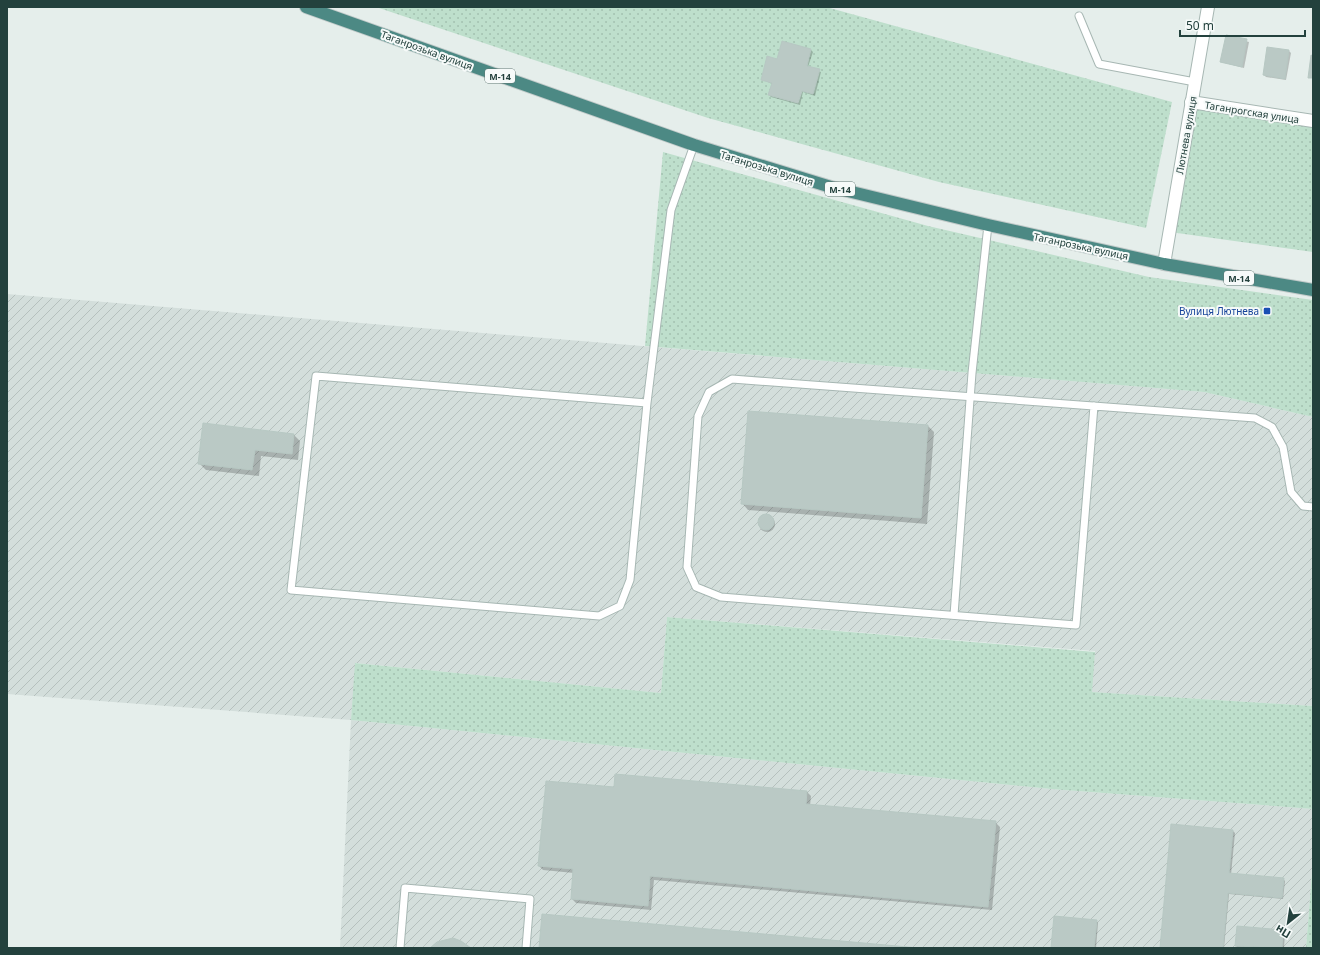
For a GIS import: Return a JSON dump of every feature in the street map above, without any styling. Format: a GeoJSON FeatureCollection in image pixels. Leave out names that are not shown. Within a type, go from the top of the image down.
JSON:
{"type":"FeatureCollection","features":[{"type":"Feature","properties":{"kind":"highway","name":"Таганрозька вулиця"},"geometry":{"type":"LineString","coordinates":[[306,7],[694,146],[831,187],[988,225],[1164,264],[1313,290]]}},
{"type":"Feature","properties":{"kind":"street","name":"Лютнева вулиця"},"geometry":{"type":"LineString","coordinates":[[1164,264],[1208,7]]}},
{"type":"Feature","properties":{"kind":"street","name":"Таганрогская улица"},"geometry":{"type":"LineString","coordinates":[[1191,102],[1313,121]]}},
{"type":"Feature","properties":{"kind":"lane"},"geometry":{"type":"LineString","coordinates":[[1079,16],[1099,64],[1195,82]]}},
{"type":"Feature","properties":{"kind":"lane"},"geometry":{"type":"LineString","coordinates":[[647,403],[316,376],[291,590],[599,616],[620,606],[630,580],[647,403],[672,210],[694,146]]}},
{"type":"Feature","properties":{"kind":"lane"},"geometry":{"type":"LineString","coordinates":[[954,615],[971,397],[988,225]]}},
{"type":"Feature","properties":{"kind":"lane"},"geometry":{"type":"LineString","coordinates":[[1094,406],[1076,625],[721,597],[696,587],[687,566],[698,416],[708,392],[732,379],[1255,418],[1272,427],[1283,447],[1291,492],[1303,506],[1313,507]]}},
{"type":"Feature","properties":{"kind":"lane"},"geometry":{"type":"LineString","coordinates":[[400,948],[405,888],[530,899],[526,948]]}},
{"type":"Feature","properties":{"kind":"shaded area"},"geometry":{"type":"Polygon","coordinates":[[[7,294],[1204,392],[1313,417],[1313,706],[1091,692],[1095,651],[667,617],[661,693],[356,663],[351,720],[7,694],[7,294]]]}},
{"type":"Feature","properties":{"kind":"shaded area"},"geometry":{"type":"Polygon","coordinates":[[[351,720],[1051,789],[1313,809],[1313,860],[1306,948],[340,948],[351,720]]]}},
{"type":"Feature","properties":{"kind":"green space"},"geometry":{"type":"Polygon","coordinates":[[[376,7],[826,7],[1172,102],[1146,228],[939,182],[708,118],[376,7]]]}},
{"type":"Feature","properties":{"kind":"green space"},"geometry":{"type":"Polygon","coordinates":[[[1194,106],[1313,125],[1313,252],[1170,232],[1194,106]]]}},
{"type":"Feature","properties":{"kind":"green space"},"geometry":{"type":"Polygon","coordinates":[[[663,152],[928,226],[1149,277],[1313,300],[1313,417],[1204,392],[645,346],[663,152]]]}},
{"type":"Feature","properties":{"kind":"green space"},"geometry":{"type":"Polygon","coordinates":[[[667,617],[1095,652],[1092,692],[1313,706],[1313,809],[1051,789],[351,720],[355,663],[661,693],[667,617]]]}},
{"type":"Feature","properties":{"kind":"green space"},"geometry":{"type":"Polygon","coordinates":[[[1313,860],[1313,948],[1306,948],[1313,860]]]}},
{"type":"Feature","properties":{"kind":"building"},"geometry":{"type":"Polygon","coordinates":[[[1226,35],[1247,39],[1242,67],[1220,62],[1226,35]]]}},
{"type":"Feature","properties":{"kind":"building"},"geometry":{"type":"Polygon","coordinates":[[[782,41],[811,49],[807,66],[820,69],[813,94],[802,91],[798,103],[768,95],[772,83],[761,80],[767,56],[777,59],[782,41]]]}},
{"type":"Feature","properties":{"kind":"building"},"geometry":{"type":"Polygon","coordinates":[[[1267,47],[1289,50],[1285,79],[1263,75],[1267,47]]]}},
{"type":"Feature","properties":{"kind":"building"},"geometry":{"type":"Polygon","coordinates":[[[1311,55],[1313,56],[1313,78],[1308,78],[1311,55]]]}},
{"type":"Feature","properties":{"kind":"building"},"geometry":{"type":"Polygon","coordinates":[[[748,411],[928,425],[921,518],[741,504],[748,411]]]}},
{"type":"Feature","properties":{"kind":"building"},"geometry":{"type":"Polygon","coordinates":[[[203,423],[294,434],[292,454],[255,450],[252,470],[198,464],[203,423]]]}},
{"type":"Feature","properties":{"kind":"building"},"geometry":{"type":"Polygon","coordinates":[[[763,514],[769,514],[774,519],[772,528],[769,530],[763,530],[758,525],[758,519],[763,514]]]}},
{"type":"Feature","properties":{"kind":"building"},"geometry":{"type":"Polygon","coordinates":[[[615,774],[807,791],[806,804],[996,821],[988,907],[650,876],[648,906],[571,899],[573,869],[538,866],[546,781],[614,787],[615,774]]]}},
{"type":"Feature","properties":{"kind":"building"},"geometry":{"type":"Polygon","coordinates":[[[1171,824],[1233,830],[1229,873],[1284,878],[1282,898],[1228,893],[1223,948],[1160,948],[1171,824]]]}},
{"type":"Feature","properties":{"kind":"building"},"geometry":{"type":"Polygon","coordinates":[[[542,914],[919,948],[539,948],[542,914]]]}},
{"type":"Feature","properties":{"kind":"building"},"geometry":{"type":"Polygon","coordinates":[[[1054,916],[1097,920],[1094,948],[1051,948],[1054,916]]]}},
{"type":"Feature","properties":{"kind":"building"},"geometry":{"type":"Polygon","coordinates":[[[1237,926],[1283,930],[1282,948],[1235,946],[1237,926]]]}},
{"type":"Feature","properties":{"kind":"building"},"geometry":{"type":"Polygon","coordinates":[[[453,938],[461,941],[471,948],[430,948],[437,942],[453,938]]]}},
{"type":"Feature","properties":{"kind":"place","name":"Вулиця Лютнева"},"geometry":{"type":"Point","coordinates":[1267,311]}}]}
